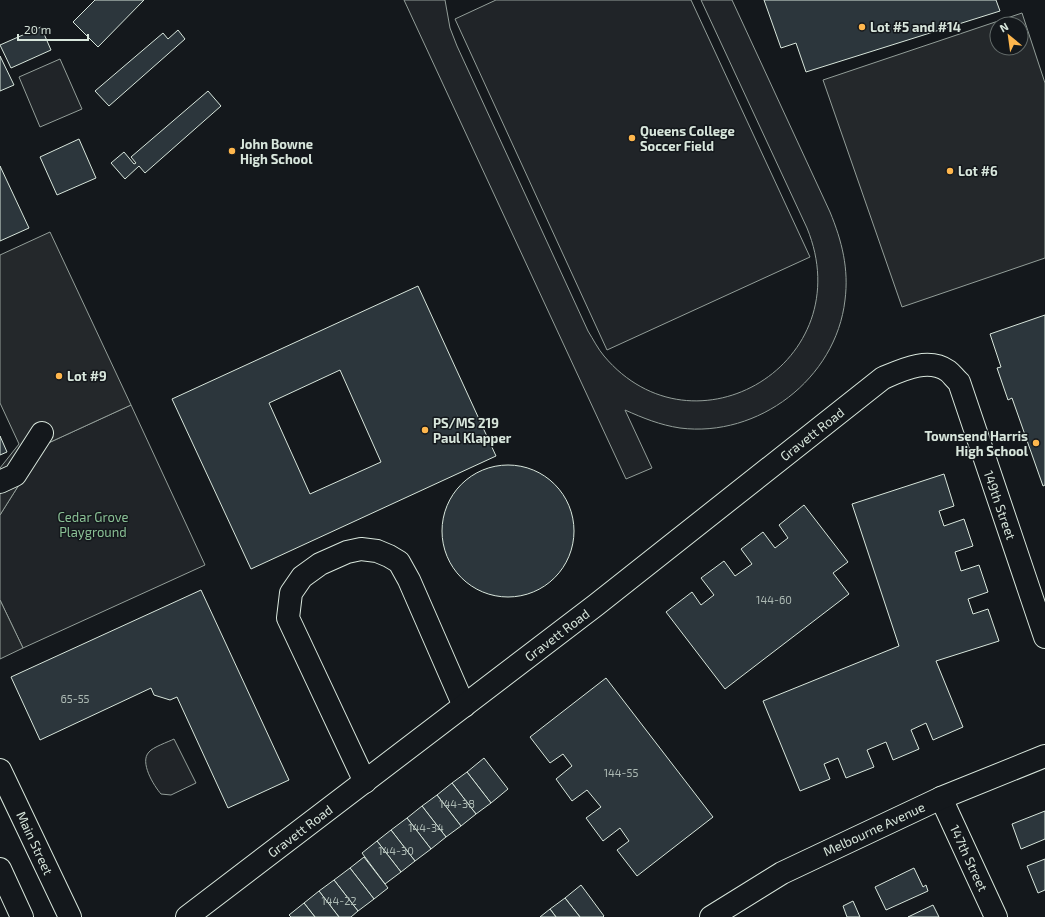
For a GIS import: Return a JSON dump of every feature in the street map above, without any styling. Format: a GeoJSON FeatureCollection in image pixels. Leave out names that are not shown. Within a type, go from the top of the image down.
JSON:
{"type":"FeatureCollection","features":[{"type":"Feature","properties":{"kind":"street","name":"149th Street"},"geometry":{"type":"LineString","coordinates":[[932,365],[948,371],[958,382],[1045,637]]}},
{"type":"Feature","properties":{"kind":"street","name":"Gravett Road"},"geometry":{"type":"LineString","coordinates":[[187,917],[603,600],[883,378],[909,367],[932,365]]}},
{"type":"Feature","properties":{"kind":"street"},"geometry":{"type":"LineString","coordinates":[[0,482],[15,475],[42,433]]}},
{"type":"Feature","properties":{"kind":"street"},"geometry":{"type":"LineString","coordinates":[[364,782],[288,618],[291,593],[302,577],[320,564],[347,552],[361,550],[377,551],[399,562],[409,580],[464,706]]}},
{"type":"Feature","properties":{"kind":"street","name":"Melbourne Avenue"},"geometry":{"type":"LineString","coordinates":[[711,917],[782,873],[941,798],[1045,756]]}},
{"type":"Feature","properties":{"kind":"street","name":"Main Street"},"geometry":{"type":"LineString","coordinates":[[0,770],[70,917]]}},
{"type":"Feature","properties":{"kind":"street","name":"147th Street"},"geometry":{"type":"LineString","coordinates":[[941,798],[996,917]]}},
{"type":"Feature","properties":{"kind":"street"},"geometry":{"type":"LineString","coordinates":[[0,869],[22,917]]}},
{"type":"Feature","properties":{"kind":"green space"},"geometry":{"type":"Polygon","coordinates":[[[404,0],[445,0],[450,28],[457,46],[588,331],[604,356],[641,387],[681,400],[722,398],[760,382],[791,356],[811,320],[818,276],[807,228],[701,0],[732,0],[830,212],[844,255],[846,289],[839,329],[826,355],[809,378],[788,397],[764,413],[737,423],[709,429],[673,427],[652,421],[625,410],[652,468],[626,479],[404,0]]]}},
{"type":"Feature","properties":{"kind":"green space","name":"Queens College Soccer Field"},"geometry":{"type":"Polygon","coordinates":[[[496,0],[691,0],[810,257],[607,350],[455,19],[496,0]]]}},
{"type":"Feature","properties":{"kind":"green space"},"geometry":{"type":"Polygon","coordinates":[[[60,59],[82,109],[40,127],[19,77],[60,59]]]}},
{"type":"Feature","properties":{"kind":"green space","name":"Cedar Grove Playground"},"geometry":{"type":"Polygon","coordinates":[[[131,405],[205,565],[23,648],[0,600],[0,515],[44,445],[131,405]]]}},
{"type":"Feature","properties":{"kind":"green space"},"geometry":{"type":"Polygon","coordinates":[[[174,739],[196,783],[171,795],[161,794],[149,774],[146,756],[154,748],[174,739]]]}},
{"type":"Feature","properties":{"kind":"shaded area","name":"Lot #6"},"geometry":{"type":"Polygon","coordinates":[[[1022,13],[1023,16],[1013,16],[1022,13]]]}},
{"type":"Feature","properties":{"kind":"shaded area","name":"Lot #6"},"geometry":{"type":"Polygon","coordinates":[[[989,24],[989,56],[1029,56],[1029,34],[1045,83],[1045,258],[902,307],[823,80],[989,24]]]}},
{"type":"Feature","properties":{"kind":"shaded area","name":"Lot #9"},"geometry":{"type":"Polygon","coordinates":[[[50,232],[131,405],[44,445],[0,515],[0,468],[19,444],[0,403],[0,255],[50,232]]]}},
{"type":"Feature","properties":{"kind":"shaded area"},"geometry":{"type":"Polygon","coordinates":[[[0,600],[23,648],[0,659],[0,600]]]}},
{"type":"Feature","properties":{"kind":"building"},"geometry":{"type":"Polygon","coordinates":[[[95,0],[144,0],[98,47],[73,22],[95,0]]]}},
{"type":"Feature","properties":{"kind":"building","name":"Lot #5 and #14"},"geometry":{"type":"Polygon","coordinates":[[[764,0],[996,0],[1000,11],[806,72],[796,43],[781,48],[764,0]]]}},
{"type":"Feature","properties":{"kind":"building"},"geometry":{"type":"Polygon","coordinates":[[[41,27],[51,50],[11,68],[0,45],[41,27]]]}},
{"type":"Feature","properties":{"kind":"building"},"geometry":{"type":"Polygon","coordinates":[[[178,30],[185,39],[109,106],[95,91],[163,33],[168,39],[178,30]]]}},
{"type":"Feature","properties":{"kind":"building"},"geometry":{"type":"Polygon","coordinates":[[[0,56],[14,85],[0,91],[0,56]]]}},
{"type":"Feature","properties":{"kind":"building"},"geometry":{"type":"Polygon","coordinates":[[[208,91],[221,106],[145,173],[139,166],[125,179],[111,163],[124,152],[134,164],[136,163],[131,157],[208,91]]]}},
{"type":"Feature","properties":{"kind":"building"},"geometry":{"type":"Polygon","coordinates":[[[79,139],[96,178],[57,195],[40,157],[79,139]]]}},
{"type":"Feature","properties":{"kind":"building"},"geometry":{"type":"Polygon","coordinates":[[[0,166],[29,228],[0,241],[0,166]]]}},
{"type":"Feature","properties":{"kind":"building","name":"PS/MS 219 Paul Klapper"},"geometry":{"type":"Polygon","coordinates":[[[418,286],[496,456],[251,569],[172,399],[418,286]],[[340,370],[269,403],[310,494],[381,462],[340,370]]]}},
{"type":"Feature","properties":{"kind":"building","name":"Townsend Harris High School"},"geometry":{"type":"Polygon","coordinates":[[[1045,315],[1045,485],[1043,486],[1012,398],[1008,400],[997,368],[1001,367],[990,334],[1045,315]]]}},
{"type":"Feature","properties":{"kind":"building"},"geometry":{"type":"Polygon","coordinates":[[[0,436],[7,452],[0,455],[0,436]]]}},
{"type":"Feature","properties":{"kind":"building"},"geometry":{"type":"Polygon","coordinates":[[[514,465],[533,470],[545,476],[555,484],[563,494],[569,506],[573,518],[573,544],[569,556],[563,568],[555,578],[545,586],[533,592],[521,596],[502,597],[483,592],[471,586],[461,578],[453,568],[447,556],[443,544],[442,525],[447,506],[453,494],[461,484],[471,476],[483,470],[495,466],[514,465]]]}},
{"type":"Feature","properties":{"kind":"building"},"geometry":{"type":"Polygon","coordinates":[[[944,474],[954,506],[939,511],[944,526],[964,519],[973,546],[955,552],[961,571],[979,565],[988,592],[968,599],[973,614],[988,609],[999,641],[936,661],[963,727],[933,740],[926,723],[911,730],[919,749],[893,760],[886,742],[867,750],[874,767],[846,778],[838,758],[824,764],[830,779],[800,791],[763,701],[899,646],[852,504],[944,474]]]}},
{"type":"Feature","properties":{"kind":"building"},"geometry":{"type":"Polygon","coordinates":[[[804,505],[848,562],[833,573],[849,594],[725,689],[666,612],[692,592],[701,605],[714,595],[701,578],[724,561],[735,576],[752,564],[741,549],[763,532],[775,548],[788,538],[779,525],[804,505]]]}},
{"type":"Feature","properties":{"kind":"building"},"geometry":{"type":"Polygon","coordinates":[[[201,590],[289,780],[228,808],[177,697],[170,700],[154,695],[151,688],[40,740],[11,677],[201,590]]]}},
{"type":"Feature","properties":{"kind":"building"},"geometry":{"type":"Polygon","coordinates":[[[606,678],[713,817],[637,876],[617,850],[629,841],[620,828],[603,841],[586,818],[601,807],[587,790],[572,801],[556,779],[572,766],[563,754],[550,763],[530,737],[606,678]]]}},
{"type":"Feature","properties":{"kind":"building"},"geometry":{"type":"Polygon","coordinates":[[[484,758],[508,789],[491,803],[467,772],[484,758]]]}},
{"type":"Feature","properties":{"kind":"building"},"geometry":{"type":"Polygon","coordinates":[[[467,772],[491,803],[476,814],[452,783],[467,772]]]}},
{"type":"Feature","properties":{"kind":"building"},"geometry":{"type":"Polygon","coordinates":[[[452,783],[476,814],[461,826],[437,795],[452,783]]]}},
{"type":"Feature","properties":{"kind":"building"},"geometry":{"type":"Polygon","coordinates":[[[437,795],[461,826],[446,837],[422,806],[437,795]]]}},
{"type":"Feature","properties":{"kind":"building"},"geometry":{"type":"Polygon","coordinates":[[[422,806],[446,837],[431,849],[407,818],[422,806]]]}},
{"type":"Feature","properties":{"kind":"building"},"geometry":{"type":"Polygon","coordinates":[[[1045,811],[1045,839],[1021,849],[1012,824],[1045,811]]]}},
{"type":"Feature","properties":{"kind":"building"},"geometry":{"type":"Polygon","coordinates":[[[407,818],[431,849],[415,861],[391,830],[407,818]]]}},
{"type":"Feature","properties":{"kind":"building"},"geometry":{"type":"Polygon","coordinates":[[[391,830],[415,861],[401,872],[377,841],[391,830]]]}},
{"type":"Feature","properties":{"kind":"building"},"geometry":{"type":"Polygon","coordinates":[[[377,841],[401,872],[385,884],[362,853],[377,841]]]}},
{"type":"Feature","properties":{"kind":"building"},"geometry":{"type":"Polygon","coordinates":[[[364,857],[388,888],[374,899],[350,868],[364,857]]]}},
{"type":"Feature","properties":{"kind":"building"},"geometry":{"type":"Polygon","coordinates":[[[1045,859],[1045,890],[1038,893],[1027,866],[1045,859]]]}},
{"type":"Feature","properties":{"kind":"building"},"geometry":{"type":"Polygon","coordinates":[[[350,868],[374,899],[358,911],[334,880],[350,868]]]}},
{"type":"Feature","properties":{"kind":"building"},"geometry":{"type":"Polygon","coordinates":[[[914,868],[923,887],[926,885],[928,891],[886,910],[875,887],[914,868]]]}},
{"type":"Feature","properties":{"kind":"building"},"geometry":{"type":"Polygon","coordinates":[[[334,880],[358,911],[351,917],[339,917],[319,891],[334,880]]]}},
{"type":"Feature","properties":{"kind":"building"},"geometry":{"type":"Polygon","coordinates":[[[581,885],[604,916],[603,917],[580,917],[565,898],[581,885]]]}},
{"type":"Feature","properties":{"kind":"building"},"geometry":{"type":"Polygon","coordinates":[[[319,891],[339,917],[315,917],[304,903],[319,891]]]}},
{"type":"Feature","properties":{"kind":"building"},"geometry":{"type":"Polygon","coordinates":[[[565,898],[580,917],[556,917],[550,909],[565,898]]]}},
{"type":"Feature","properties":{"kind":"building"},"geometry":{"type":"Polygon","coordinates":[[[853,901],[860,917],[847,917],[843,906],[853,901]]]}},
{"type":"Feature","properties":{"kind":"building"},"geometry":{"type":"Polygon","coordinates":[[[304,903],[315,917],[291,917],[289,915],[304,903]]]}},
{"type":"Feature","properties":{"kind":"building"},"geometry":{"type":"Polygon","coordinates":[[[933,905],[939,917],[908,917],[933,905]]]}},
{"type":"Feature","properties":{"kind":"building"},"geometry":{"type":"Polygon","coordinates":[[[550,909],[556,917],[540,917],[550,909]]]}},
{"type":"Feature","properties":{"kind":"place","name":"Lot #5 and #14"},"geometry":{"type":"Point","coordinates":[862,27]}},
{"type":"Feature","properties":{"kind":"place","name":"Queens College Soccer Field"},"geometry":{"type":"Point","coordinates":[632,138]}},
{"type":"Feature","properties":{"kind":"place","name":"John Bowne High School"},"geometry":{"type":"Point","coordinates":[232,151]}},
{"type":"Feature","properties":{"kind":"place","name":"Lot #6"},"geometry":{"type":"Point","coordinates":[950,171]}},
{"type":"Feature","properties":{"kind":"place","name":"Lot #9"},"geometry":{"type":"Point","coordinates":[59,376]}},
{"type":"Feature","properties":{"kind":"place","name":"PS/MS 219 Paul Klapper"},"geometry":{"type":"Point","coordinates":[425,430]}},
{"type":"Feature","properties":{"kind":"place","name":"Townsend Harris High School"},"geometry":{"type":"Point","coordinates":[1036,443]}}]}
